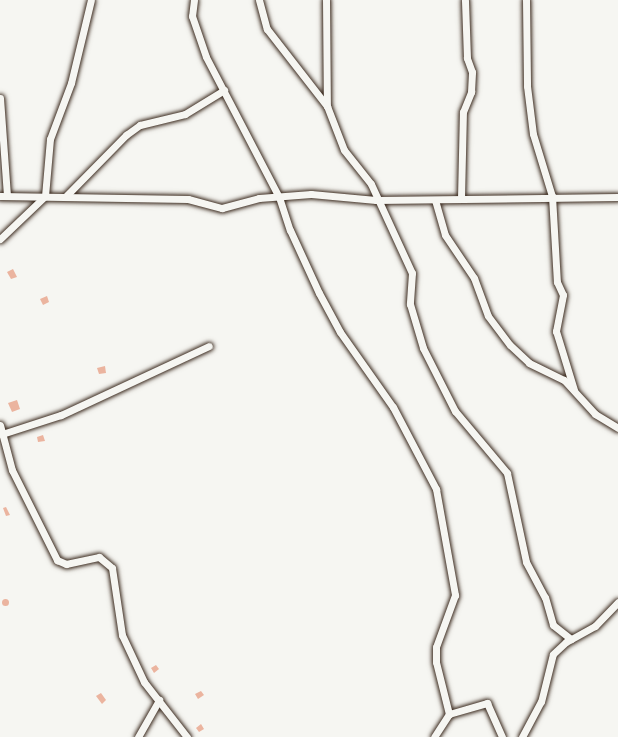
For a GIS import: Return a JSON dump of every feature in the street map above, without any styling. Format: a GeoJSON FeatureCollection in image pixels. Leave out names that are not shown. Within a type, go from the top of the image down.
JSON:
{"type":"FeatureCollection","features":[{"type":"Feature","properties":{"kind":"street"},"geometry":{"type":"LineString","coordinates":[[0,239],[45,196],[50,139],[71,83],[91,0]]}},
{"type":"Feature","properties":{"kind":"street"},"geometry":{"type":"LineString","coordinates":[[194,0],[194,25],[224,90],[279,196],[290,230],[330,316],[393,407],[436,489],[455,595],[436,646],[436,662],[449,714]]}},
{"type":"Feature","properties":{"kind":"street"},"geometry":{"type":"LineString","coordinates":[[259,0],[267,29],[327,106],[339,139],[371,184],[376,200],[412,273],[410,299],[423,348],[454,411],[507,473],[526,562],[545,597],[553,625],[571,639]]}},
{"type":"Feature","properties":{"kind":"street"},"geometry":{"type":"LineString","coordinates":[[326,0],[327,106]]}},
{"type":"Feature","properties":{"kind":"street"},"geometry":{"type":"LineString","coordinates":[[461,198],[463,112],[471,92],[472,72],[467,58],[465,0]]}},
{"type":"Feature","properties":{"kind":"street"},"geometry":{"type":"LineString","coordinates":[[526,0],[526,86],[533,134],[552,196],[557,282],[563,300],[556,331],[574,390]]}},
{"type":"Feature","properties":{"kind":"street"},"geometry":{"type":"LineString","coordinates":[[66,196],[126,135],[141,126],[185,114],[224,90]]}},
{"type":"Feature","properties":{"kind":"street"},"geometry":{"type":"LineString","coordinates":[[0,98],[4,196],[188,199],[222,208],[279,196],[311,194],[376,200],[552,196],[618,197]]}},
{"type":"Feature","properties":{"kind":"street"},"geometry":{"type":"LineString","coordinates":[[435,200],[445,235],[474,278],[488,316],[519,356],[564,380],[595,414],[618,428]]}},
{"type":"Feature","properties":{"kind":"street"},"geometry":{"type":"LineString","coordinates":[[3,434],[61,416],[209,346]]}},
{"type":"Feature","properties":{"kind":"street"},"geometry":{"type":"LineString","coordinates":[[0,425],[12,470],[57,560],[66,564],[99,557],[112,568],[122,634],[144,682],[187,737]]}},
{"type":"Feature","properties":{"kind":"street"},"geometry":{"type":"LineString","coordinates":[[522,737],[541,702],[553,654],[571,639],[595,626],[618,602]]}},
{"type":"Feature","properties":{"kind":"street"},"geometry":{"type":"LineString","coordinates":[[138,737],[159,700]]}},
{"type":"Feature","properties":{"kind":"street"},"geometry":{"type":"LineString","coordinates":[[434,737],[449,714],[487,703],[502,737]]}},
{"type":"Feature","properties":{"kind":"building"},"geometry":{"type":"Polygon","coordinates":[[[13,269],[17,277],[11,279],[7,272],[13,269]]]}},
{"type":"Feature","properties":{"kind":"building"},"geometry":{"type":"Polygon","coordinates":[[[47,296],[49,302],[43,305],[40,299],[47,296]]]}},
{"type":"Feature","properties":{"kind":"building"},"geometry":{"type":"Polygon","coordinates":[[[105,366],[106,373],[99,374],[97,368],[105,366]]]}},
{"type":"Feature","properties":{"kind":"building"},"geometry":{"type":"Polygon","coordinates":[[[17,400],[20,409],[12,412],[8,403],[17,400]]]}},
{"type":"Feature","properties":{"kind":"building"},"geometry":{"type":"Polygon","coordinates":[[[43,435],[45,441],[38,442],[37,437],[43,435]]]}},
{"type":"Feature","properties":{"kind":"building"},"geometry":{"type":"Polygon","coordinates":[[[6,507],[10,515],[6,516],[3,508],[6,507]]]}},
{"type":"Feature","properties":{"kind":"building"},"geometry":{"type":"Polygon","coordinates":[[[5,599],[8,602],[5,605],[2,602],[5,599]]]}},
{"type":"Feature","properties":{"kind":"building"},"geometry":{"type":"Polygon","coordinates":[[[156,665],[159,669],[154,673],[151,668],[156,665]]]}},
{"type":"Feature","properties":{"kind":"building"},"geometry":{"type":"Polygon","coordinates":[[[201,691],[204,695],[198,699],[195,694],[201,691]]]}},
{"type":"Feature","properties":{"kind":"building"},"geometry":{"type":"Polygon","coordinates":[[[101,693],[106,700],[102,704],[96,696],[101,693]]]}},
{"type":"Feature","properties":{"kind":"building"},"geometry":{"type":"Polygon","coordinates":[[[201,724],[204,729],[199,732],[196,728],[201,724]]]}}]}
